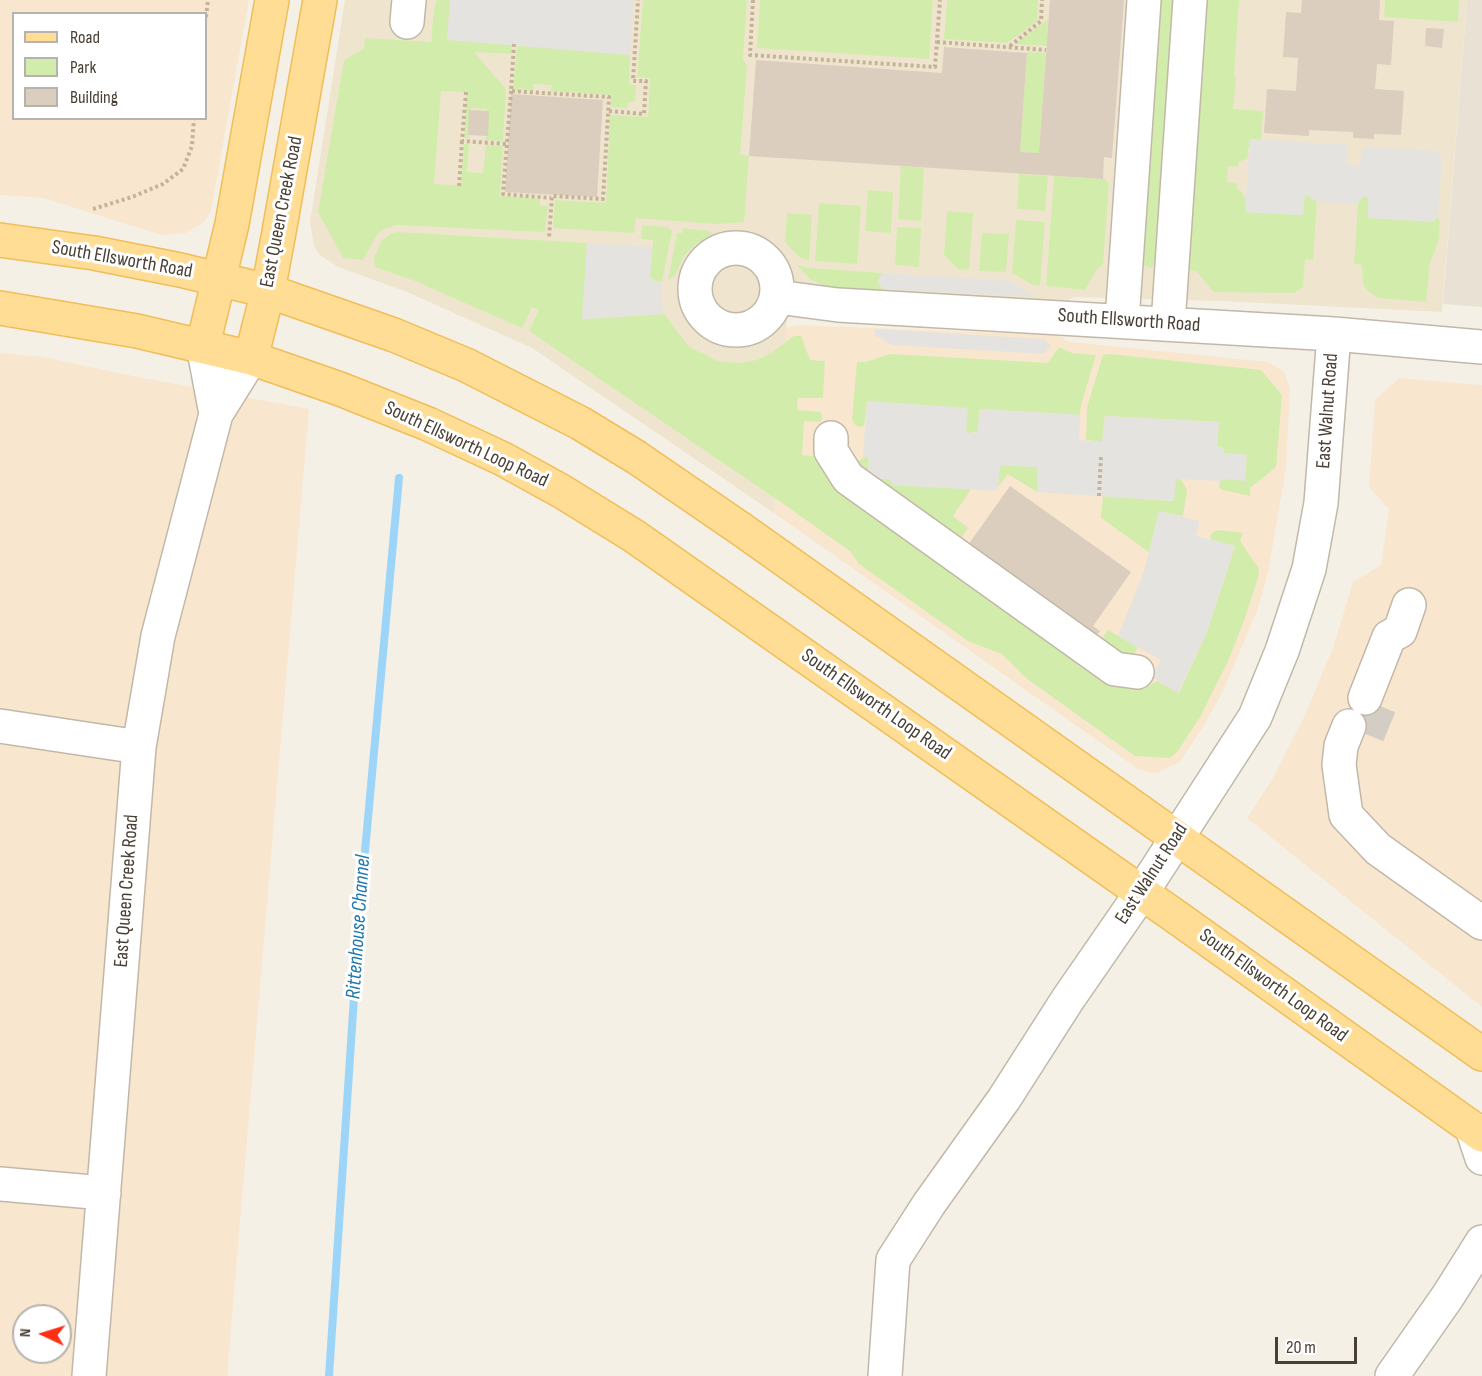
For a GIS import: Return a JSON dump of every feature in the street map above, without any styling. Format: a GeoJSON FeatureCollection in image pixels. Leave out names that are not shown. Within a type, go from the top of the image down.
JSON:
{"type":"FeatureCollection","features":[{"type":"Feature","properties":{"kind":"main road","name":"East Queen Creek Road"},"geometry":{"type":"LineString","coordinates":[[227,351],[243,285],[232,224],[272,0]]}},
{"type":"Feature","properties":{"kind":"main road","name":"East Queen Creek Road"},"geometry":{"type":"LineString","coordinates":[[227,351],[320,0]]}},
{"type":"Feature","properties":{"kind":"main road","name":"South Ellsworth Road"},"geometry":{"type":"LineString","coordinates":[[0,240],[94,253],[243,285]]}},
{"type":"Feature","properties":{"kind":"main road"},"geometry":{"type":"LineString","coordinates":[[243,285],[394,335],[466,365],[570,418],[636,457],[1482,1054]]}},
{"type":"Feature","properties":{"kind":"main road"},"geometry":{"type":"LineString","coordinates":[[0,308],[126,329],[227,351]]}},
{"type":"Feature","properties":{"kind":"main road","name":"South Ellsworth Loop Road"},"geometry":{"type":"LineString","coordinates":[[227,351],[340,389],[428,424],[503,459],[561,491],[634,536],[1142,892],[1479,1140]]}},
{"type":"Feature","properties":{"kind":"street"},"geometry":{"type":"LineString","coordinates":[[1122,321],[1144,0]]}},
{"type":"Feature","properties":{"kind":"street"},"geometry":{"type":"LineString","coordinates":[[1167,324],[1190,0]]}},
{"type":"Feature","properties":{"kind":"street","name":"South Ellsworth Road"},"geometry":{"type":"LineString","coordinates":[[777,297],[838,305],[1334,334],[1482,347]]}},
{"type":"Feature","properties":{"kind":"street","name":"East Walnut Road"},"geometry":{"type":"LineString","coordinates":[[885,1376],[893,1260],[1142,892],[1176,836],[1255,717],[1282,651],[1309,569],[1321,503],[1334,334]]}},
{"type":"Feature","properties":{"kind":"street","name":"East Queen Creek Road"},"geometry":{"type":"LineString","coordinates":[[216,414],[227,351]]}},
{"type":"Feature","properties":{"kind":"street","name":"East Queen Creek Road"},"geometry":{"type":"LineString","coordinates":[[89,1376],[140,747],[158,636],[216,414],[227,351]]}},
{"type":"Feature","properties":{"kind":"street"},"geometry":{"type":"LineString","coordinates":[[831,438],[831,451],[848,478],[1115,669],[1137,672]]}},
{"type":"Feature","properties":{"kind":"street"},"geometry":{"type":"LineString","coordinates":[[1405,618],[1403,643],[1365,716],[1356,757],[1339,765],[1346,815],[1378,849],[1482,923]]}},
{"type":"Feature","properties":{"kind":"street"},"geometry":{"type":"LineString","coordinates":[[0,726],[140,747]]}},
{"type":"Feature","properties":{"kind":"street"},"geometry":{"type":"LineString","coordinates":[[0,1184],[104,1193]]}},
{"type":"Feature","properties":{"kind":"street"},"geometry":{"type":"LineString","coordinates":[[1392,1376],[1479,1253]]}},
{"type":"Feature","properties":{"kind":"path"},"geometry":{"type":"LineString","coordinates":[[609,111],[644,114],[646,81],[633,81],[638,0]]}},
{"type":"Feature","properties":{"kind":"path"},"geometry":{"type":"LineString","coordinates":[[753,0],[750,55],[935,67],[940,0]]}},
{"type":"Feature","properties":{"kind":"path"},"geometry":{"type":"LineString","coordinates":[[1009,47],[1041,21],[1042,0]]}},
{"type":"Feature","properties":{"kind":"path"},"geometry":{"type":"LineString","coordinates":[[937,42],[1046,50]]}},
{"type":"Feature","properties":{"kind":"path"},"geometry":{"type":"LineString","coordinates":[[511,91],[609,97],[603,199],[503,194],[514,44]]}},
{"type":"Feature","properties":{"kind":"path"},"geometry":{"type":"LineString","coordinates":[[459,186],[466,92]]}},
{"type":"Feature","properties":{"kind":"path"},"geometry":{"type":"LineString","coordinates":[[93,208],[132,197],[163,184],[183,169],[192,146],[194,120]]}},
{"type":"Feature","properties":{"kind":"path"},"geometry":{"type":"LineString","coordinates":[[462,141],[507,144]]}},
{"type":"Feature","properties":{"kind":"path"},"geometry":{"type":"LineString","coordinates":[[549,238],[551,198]]}},
{"type":"Feature","properties":{"kind":"path"},"geometry":{"type":"LineString","coordinates":[[1099,496],[1101,456]]}},
{"type":"Feature","properties":{"kind":"shaded area"},"geometry":{"type":"Polygon","coordinates":[[[0,0],[249,0],[211,211],[204,222],[186,233],[161,235],[43,198],[0,195],[0,0]]]}},
{"type":"Feature","properties":{"kind":"shaded area"},"geometry":{"type":"Polygon","coordinates":[[[345,0],[1467,0],[1442,312],[1221,301],[1074,297],[1062,303],[789,288],[774,513],[532,348],[407,292],[338,267],[320,255],[314,246],[310,222],[345,0]]]}},
{"type":"Feature","properties":{"kind":"shaded area"},"geometry":{"type":"Polygon","coordinates":[[[450,0],[634,0],[630,55],[447,40],[450,0]]]}},
{"type":"Feature","properties":{"kind":"shaded area"},"geometry":{"type":"Polygon","coordinates":[[[1467,0],[1482,0],[1482,307],[1443,304],[1467,0]]]}},
{"type":"Feature","properties":{"kind":"shaded area"},"geometry":{"type":"Polygon","coordinates":[[[1250,139],[1348,145],[1347,164],[1360,167],[1363,147],[1438,151],[1442,158],[1438,217],[1433,222],[1368,218],[1368,197],[1364,196],[1358,204],[1317,202],[1307,195],[1304,197],[1303,215],[1245,212],[1250,139]]]}},
{"type":"Feature","properties":{"kind":"shaded area"},"geometry":{"type":"Polygon","coordinates":[[[587,243],[652,247],[650,277],[654,281],[662,281],[661,297],[664,314],[582,319],[587,243]]]}},
{"type":"Feature","properties":{"kind":"shaded area"},"geometry":{"type":"Polygon","coordinates":[[[883,273],[1010,281],[1035,297],[885,289],[877,282],[883,273]]]}},
{"type":"Feature","properties":{"kind":"shaded area"},"geometry":{"type":"Polygon","coordinates":[[[797,325],[1057,335],[1070,342],[1268,362],[1284,372],[1290,389],[1286,469],[1268,573],[1257,611],[1223,691],[1180,762],[1157,773],[1138,769],[774,513],[786,328],[797,325]]]}},
{"type":"Feature","properties":{"kind":"shaded area"},"geometry":{"type":"Polygon","coordinates":[[[875,329],[1044,339],[1051,345],[1044,354],[892,345],[874,335],[875,329]]]}},
{"type":"Feature","properties":{"kind":"shaded area"},"geometry":{"type":"Polygon","coordinates":[[[0,353],[43,357],[309,409],[227,1376],[0,1376],[0,353]]]}},
{"type":"Feature","properties":{"kind":"shaded area"},"geometry":{"type":"Polygon","coordinates":[[[1399,378],[1482,385],[1482,1007],[1247,818],[1273,778],[1305,715],[1333,648],[1353,582],[1381,565],[1389,509],[1369,487],[1375,400],[1399,378]]]}},
{"type":"Feature","properties":{"kind":"shaded area"},"geometry":{"type":"Polygon","coordinates":[[[867,401],[968,408],[966,431],[968,433],[978,432],[979,409],[1080,415],[1079,440],[1102,442],[1105,416],[1219,422],[1217,447],[1223,448],[1224,453],[1247,455],[1245,481],[1176,479],[1174,501],[1037,492],[1037,467],[1000,465],[996,491],[893,485],[889,479],[867,478],[869,459],[866,456],[863,457],[867,401]]]}},
{"type":"Feature","properties":{"kind":"shaded area"},"geometry":{"type":"Polygon","coordinates":[[[1159,511],[1200,521],[1196,536],[1235,546],[1207,632],[1178,693],[1152,677],[1161,660],[1118,636],[1144,572],[1159,511]]]}},
{"type":"Feature","properties":{"kind":"green space"},"geometry":{"type":"Polygon","coordinates":[[[437,0],[456,0],[459,40],[512,44],[511,54],[474,52],[506,89],[503,141],[486,140],[487,109],[471,108],[469,138],[464,138],[467,92],[441,91],[434,184],[461,186],[464,144],[469,144],[467,172],[483,173],[486,145],[503,146],[500,196],[540,199],[540,205],[548,206],[545,232],[396,225],[378,233],[363,260],[343,258],[318,212],[344,60],[364,48],[365,38],[431,42],[434,8],[437,0]]]}},
{"type":"Feature","properties":{"kind":"green space"},"geometry":{"type":"Polygon","coordinates":[[[643,0],[747,0],[743,60],[747,65],[740,155],[749,156],[744,222],[717,224],[636,218],[634,233],[553,228],[555,200],[606,203],[610,115],[648,117],[650,78],[637,77],[643,0]]]}},
{"type":"Feature","properties":{"kind":"green space"},"geometry":{"type":"Polygon","coordinates":[[[760,0],[933,0],[929,59],[757,48],[760,0]]]}},
{"type":"Feature","properties":{"kind":"green space"},"geometry":{"type":"Polygon","coordinates":[[[947,0],[1038,0],[1037,21],[1007,43],[944,39],[947,0]]]}},
{"type":"Feature","properties":{"kind":"green space"},"geometry":{"type":"Polygon","coordinates":[[[1161,0],[1175,0],[1156,264],[1150,268],[1144,265],[1143,261],[1161,0]]]}},
{"type":"Feature","properties":{"kind":"green space"},"geometry":{"type":"Polygon","coordinates":[[[1207,0],[1239,0],[1233,109],[1263,111],[1261,140],[1250,139],[1247,158],[1239,162],[1238,167],[1228,166],[1227,182],[1237,183],[1237,190],[1241,191],[1246,199],[1245,212],[1303,215],[1305,195],[1309,195],[1317,202],[1313,260],[1305,259],[1303,287],[1294,293],[1214,292],[1196,271],[1187,270],[1207,0]]]}},
{"type":"Feature","properties":{"kind":"green space"},"geometry":{"type":"Polygon","coordinates":[[[1385,0],[1459,0],[1458,22],[1384,17],[1385,0]]]}},
{"type":"Feature","properties":{"kind":"green space"},"geometry":{"type":"Polygon","coordinates":[[[1048,19],[1047,46],[1015,44],[1048,19]]]}},
{"type":"Feature","properties":{"kind":"green space"},"geometry":{"type":"Polygon","coordinates":[[[517,45],[630,55],[629,84],[636,85],[635,102],[628,102],[628,108],[611,107],[611,95],[551,91],[552,85],[533,84],[533,91],[519,88],[518,91],[513,91],[517,45]]]}},
{"type":"Feature","properties":{"kind":"green space"},"geometry":{"type":"Polygon","coordinates":[[[1027,52],[1046,53],[1039,153],[1020,152],[1027,52]]]}},
{"type":"Feature","properties":{"kind":"green space"},"geometry":{"type":"Polygon","coordinates":[[[901,166],[924,168],[921,221],[898,219],[901,166]]]}},
{"type":"Feature","properties":{"kind":"green space"},"geometry":{"type":"Polygon","coordinates":[[[1019,174],[1048,176],[1045,211],[1017,209],[1019,174]]]}},
{"type":"Feature","properties":{"kind":"green space"},"geometry":{"type":"Polygon","coordinates":[[[1054,176],[1102,179],[1103,177],[1109,184],[1103,265],[1096,270],[1085,290],[1046,286],[1054,176]]]}},
{"type":"Feature","properties":{"kind":"green space"},"geometry":{"type":"Polygon","coordinates":[[[868,190],[893,192],[891,233],[865,231],[868,190]]]}},
{"type":"Feature","properties":{"kind":"green space"},"geometry":{"type":"Polygon","coordinates":[[[1364,196],[1369,197],[1370,201],[1438,215],[1440,222],[1438,243],[1430,262],[1426,302],[1378,298],[1363,284],[1362,265],[1354,264],[1358,203],[1364,196]]]}},
{"type":"Feature","properties":{"kind":"green space"},"geometry":{"type":"Polygon","coordinates":[[[819,203],[861,206],[857,264],[815,261],[819,203]]]}},
{"type":"Feature","properties":{"kind":"green space"},"geometry":{"type":"Polygon","coordinates":[[[947,211],[973,213],[969,270],[958,269],[944,255],[947,211]]]}},
{"type":"Feature","properties":{"kind":"green space"},"geometry":{"type":"Polygon","coordinates":[[[787,213],[812,215],[809,261],[799,257],[785,242],[787,213]]]}},
{"type":"Feature","properties":{"kind":"green space"},"geometry":{"type":"Polygon","coordinates":[[[1016,220],[1045,222],[1040,286],[1033,285],[1012,273],[1016,220]]]}},
{"type":"Feature","properties":{"kind":"green space"},"geometry":{"type":"Polygon","coordinates":[[[642,225],[667,227],[672,231],[662,281],[654,281],[650,277],[653,240],[641,239],[642,225]]]}},
{"type":"Feature","properties":{"kind":"green space"},"geometry":{"type":"Polygon","coordinates":[[[897,227],[921,228],[919,267],[895,265],[897,227]]]}},
{"type":"Feature","properties":{"kind":"green space"},"geometry":{"type":"Polygon","coordinates":[[[683,228],[709,231],[713,234],[696,244],[684,256],[675,275],[668,281],[677,233],[682,233],[683,228]]]}},
{"type":"Feature","properties":{"kind":"green space"},"geometry":{"type":"Polygon","coordinates":[[[397,232],[587,243],[583,319],[664,314],[689,347],[718,361],[738,363],[757,360],[794,336],[801,336],[810,360],[825,361],[823,398],[798,398],[797,410],[821,412],[822,416],[821,422],[804,421],[802,455],[821,457],[1132,690],[1141,690],[1157,681],[1179,693],[1207,632],[1235,546],[1211,540],[1210,536],[1218,530],[1243,533],[1240,541],[1259,569],[1258,578],[1229,659],[1200,717],[1177,752],[1170,758],[1135,756],[1026,678],[1002,654],[968,641],[859,564],[850,551],[529,331],[539,310],[532,307],[522,328],[415,281],[375,267],[374,258],[381,241],[397,232]]]}},
{"type":"Feature","properties":{"kind":"green space"},"geometry":{"type":"Polygon","coordinates":[[[982,233],[1009,234],[1006,272],[979,271],[982,233]]]}},
{"type":"Feature","properties":{"kind":"green space"},"geometry":{"type":"Polygon","coordinates":[[[797,265],[808,268],[883,273],[877,281],[885,292],[833,289],[810,279],[797,265]]]}},
{"type":"Feature","properties":{"kind":"green space"},"geometry":{"type":"Polygon","coordinates":[[[1059,347],[1072,353],[1096,355],[1080,415],[980,409],[978,432],[968,433],[966,431],[967,408],[867,402],[864,426],[859,427],[852,419],[857,362],[865,362],[891,354],[1048,363],[1059,347]]]}},
{"type":"Feature","properties":{"kind":"green space"},"geometry":{"type":"Polygon","coordinates":[[[1103,355],[1261,370],[1282,395],[1276,467],[1250,488],[1250,496],[1219,487],[1220,479],[1247,455],[1224,453],[1223,448],[1217,447],[1219,422],[1105,416],[1102,442],[1086,440],[1087,407],[1103,355]]]}},
{"type":"Feature","properties":{"kind":"green space"},"geometry":{"type":"Polygon","coordinates":[[[866,456],[869,459],[868,478],[890,479],[894,485],[971,489],[953,516],[968,528],[955,546],[859,477],[856,469],[857,462],[866,456]]]}},
{"type":"Feature","properties":{"kind":"green space"},"geometry":{"type":"Polygon","coordinates":[[[1000,465],[1037,467],[1037,492],[1008,474],[998,487],[1000,465]]]}},
{"type":"Feature","properties":{"kind":"green space"},"geometry":{"type":"Polygon","coordinates":[[[1175,480],[1182,481],[1187,490],[1183,516],[1159,512],[1149,552],[1101,518],[1103,496],[1173,501],[1175,480]]]}},
{"type":"Feature","properties":{"kind":"green space"},"geometry":{"type":"Polygon","coordinates":[[[1108,630],[1138,647],[1134,655],[1125,658],[1101,640],[1108,630]]]}},
{"type":"Feature","properties":{"kind":"building"},"geometry":{"type":"Polygon","coordinates":[[[1050,0],[1124,0],[1112,158],[1104,157],[1103,179],[749,156],[756,60],[942,73],[944,47],[1027,53],[1020,152],[1039,153],[1050,0]]]}},
{"type":"Feature","properties":{"kind":"building"},"geometry":{"type":"Polygon","coordinates":[[[1302,0],[1380,0],[1379,20],[1394,21],[1391,65],[1377,64],[1375,89],[1404,91],[1401,135],[1374,134],[1374,139],[1353,138],[1353,132],[1309,130],[1309,136],[1264,133],[1267,89],[1296,91],[1298,58],[1283,57],[1286,12],[1301,13],[1302,0]]]}},
{"type":"Feature","properties":{"kind":"building"},"geometry":{"type":"Polygon","coordinates":[[[1426,28],[1444,29],[1442,48],[1425,46],[1426,28]]]}},
{"type":"Feature","properties":{"kind":"building"},"geometry":{"type":"Polygon","coordinates":[[[511,94],[603,100],[597,197],[505,192],[511,94]]]}},
{"type":"Feature","properties":{"kind":"building"},"geometry":{"type":"Polygon","coordinates":[[[469,110],[489,111],[488,136],[468,135],[469,110]]]}},
{"type":"Feature","properties":{"kind":"building"},"geometry":{"type":"Polygon","coordinates":[[[1010,486],[1131,572],[1093,626],[1100,631],[1092,642],[968,545],[1010,486]]]}},
{"type":"Feature","properties":{"kind":"waterway","name":"Rittenhouse Channel"},"geometry":{"type":"LineString","coordinates":[[329,1376],[360,906],[399,478]]}},
{"type":"Feature","properties":{"kind":"tunnel"},"geometry":{"type":"LineString","coordinates":[[1368,735],[1380,706]]}}]}
